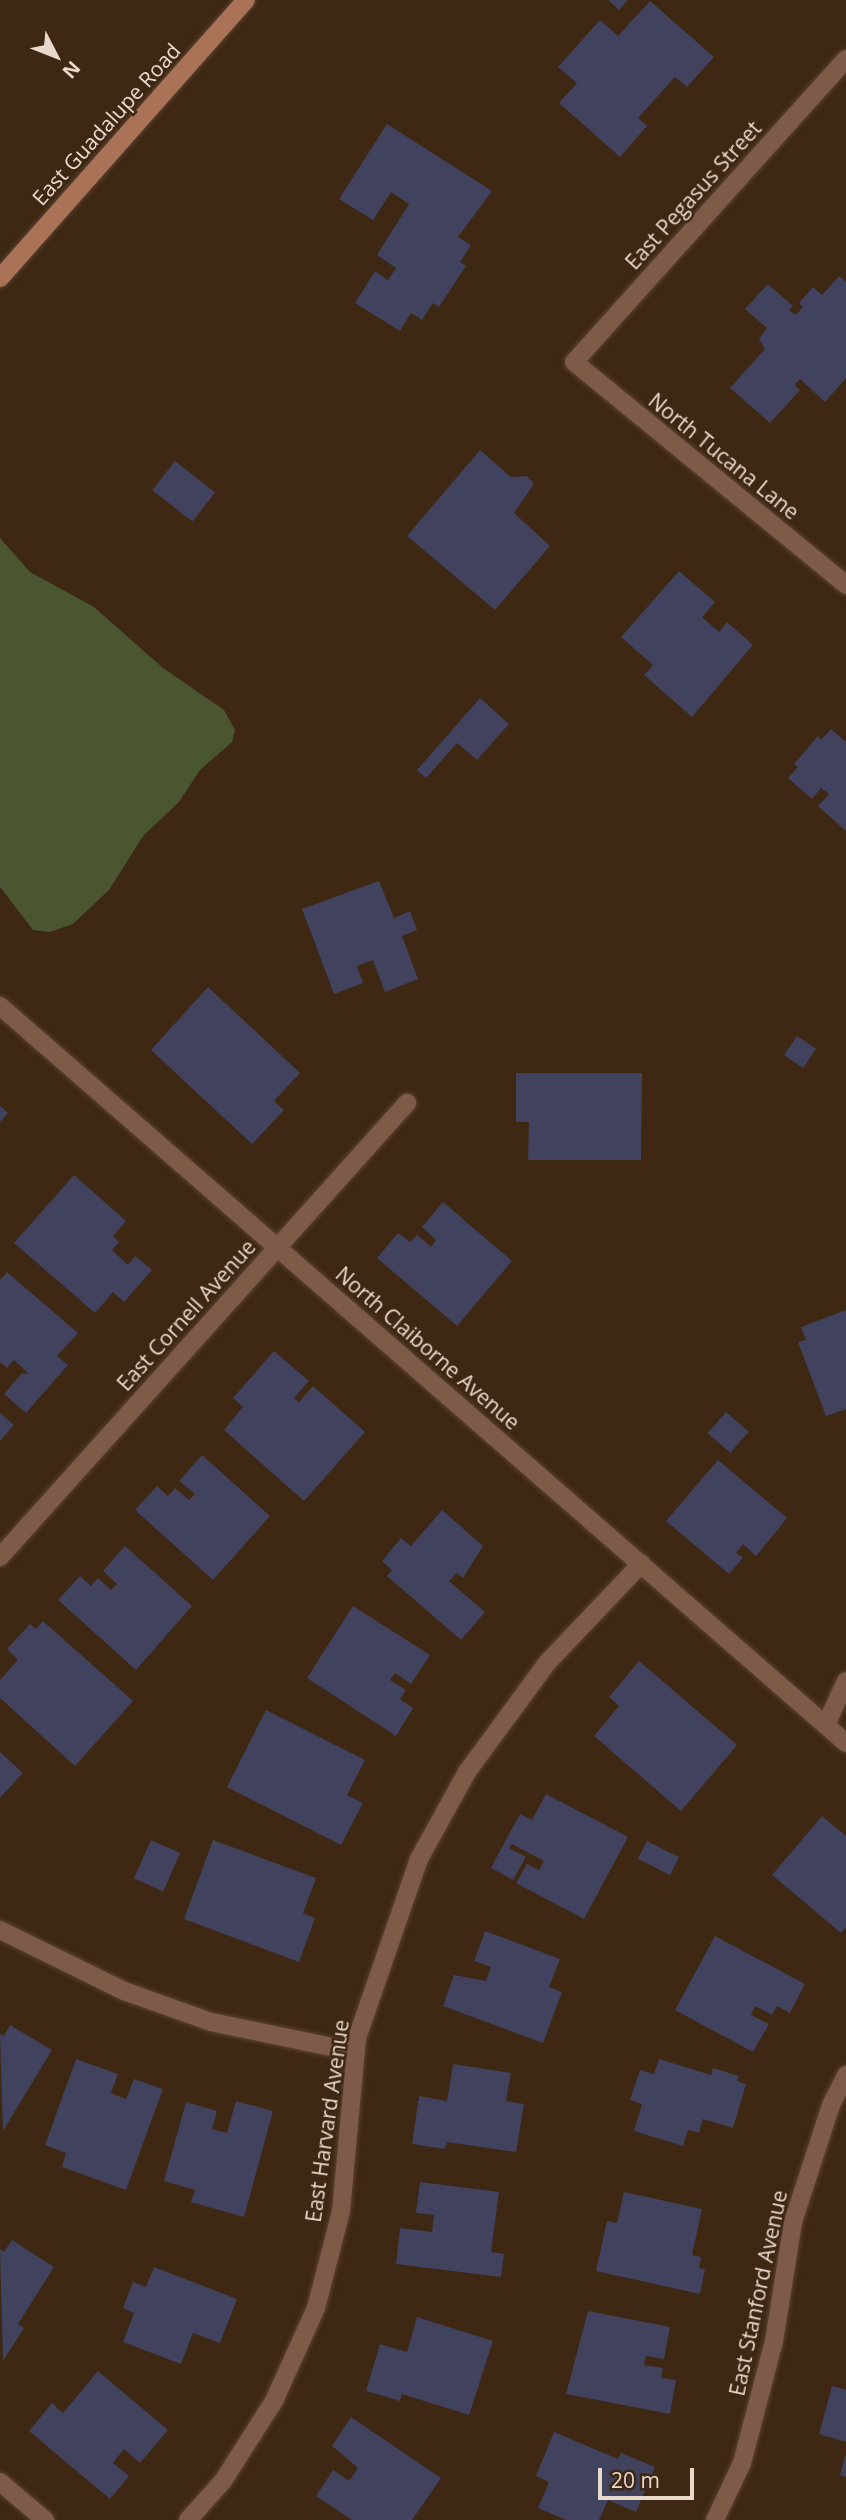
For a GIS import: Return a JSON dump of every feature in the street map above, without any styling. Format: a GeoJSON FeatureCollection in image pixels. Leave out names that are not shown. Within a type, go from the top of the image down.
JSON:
{"type":"FeatureCollection","features":[{"type":"Feature","properties":{"kind":"main road","name":"East Guadalupe Road"},"geometry":{"type":"LineString","coordinates":[[0,278],[246,0]]}},
{"type":"Feature","properties":{"kind":"street","name":"East Pegasus Street"},"geometry":{"type":"LineString","coordinates":[[574,362],[846,59]]}},
{"type":"Feature","properties":{"kind":"street","name":"North Tucana Lane"},"geometry":{"type":"LineString","coordinates":[[574,362],[846,585]]}},
{"type":"Feature","properties":{"kind":"street","name":"North Claiborne Avenue"},"geometry":{"type":"LineString","coordinates":[[0,1006],[846,1743]]}},
{"type":"Feature","properties":{"kind":"street","name":"East Cornell Avenue"},"geometry":{"type":"LineString","coordinates":[[0,1557],[407,1103]]}},
{"type":"Feature","properties":{"kind":"street","name":"East Harvard Avenue"},"geometry":{"type":"LineString","coordinates":[[188,2520],[223,2481],[274,2401],[316,2308],[341,2211],[356,2052],[387,1940],[419,1859],[467,1772],[547,1663],[640,1564]]}},
{"type":"Feature","properties":{"kind":"street"},"geometry":{"type":"LineString","coordinates":[[826,1725],[846,1681]]}},
{"type":"Feature","properties":{"kind":"street"},"geometry":{"type":"LineString","coordinates":[[0,1930],[124,1991],[211,2022],[356,2052]]}},
{"type":"Feature","properties":{"kind":"street","name":"East Stanford Avenue"},"geometry":{"type":"LineString","coordinates":[[715,2520],[742,2463],[774,2341],[793,2222],[831,2105],[846,2075]]}},
{"type":"Feature","properties":{"kind":"street"},"geometry":{"type":"LineString","coordinates":[[0,2482],[45,2520]]}},
{"type":"Feature","properties":{"kind":"green space"},"geometry":{"type":"Polygon","coordinates":[[[0,538],[30,572],[94,607],[163,668],[224,710],[235,730],[232,742],[200,770],[179,802],[143,836],[109,890],[73,924],[50,932],[33,930],[0,887],[0,538]]]}},
{"type":"Feature","properties":{"kind":"building"},"geometry":{"type":"Polygon","coordinates":[[[608,0],[628,0],[619,10],[608,0]]]}},
{"type":"Feature","properties":{"kind":"building"},"geometry":{"type":"Polygon","coordinates":[[[650,1],[714,57],[687,87],[675,77],[638,118],[647,126],[620,157],[559,103],[577,83],[558,67],[600,20],[618,36],[650,1]]]}},
{"type":"Feature","properties":{"kind":"building"},"geometry":{"type":"Polygon","coordinates":[[[387,124],[492,191],[458,237],[471,245],[460,262],[466,266],[439,307],[433,303],[422,320],[411,313],[400,331],[355,303],[375,271],[388,280],[396,268],[377,255],[409,204],[391,192],[373,220],[339,199],[387,124]]]}},
{"type":"Feature","properties":{"kind":"building"},"geometry":{"type":"Polygon","coordinates":[[[839,276],[846,282],[846,378],[825,402],[800,379],[794,385],[800,390],[770,423],[730,388],[765,349],[759,339],[767,328],[745,309],[768,284],[793,306],[789,310],[796,315],[803,307],[799,303],[813,287],[822,295],[839,276]]]}},
{"type":"Feature","properties":{"kind":"building"},"geometry":{"type":"Polygon","coordinates":[[[480,450],[511,477],[527,476],[534,484],[514,513],[550,546],[495,610],[407,536],[480,450]]]}},
{"type":"Feature","properties":{"kind":"building"},"geometry":{"type":"Polygon","coordinates":[[[175,461],[215,492],[192,522],[152,490],[175,461]]]}},
{"type":"Feature","properties":{"kind":"building"},"geometry":{"type":"Polygon","coordinates":[[[679,571],[715,602],[702,617],[719,632],[727,622],[753,645],[692,717],[644,675],[653,665],[621,637],[679,571]]]}},
{"type":"Feature","properties":{"kind":"building"},"geometry":{"type":"Polygon","coordinates":[[[480,698],[509,724],[477,760],[457,743],[426,778],[417,770],[480,698]]]}},
{"type":"Feature","properties":{"kind":"building"},"geometry":{"type":"Polygon","coordinates":[[[831,729],[846,742],[846,831],[818,806],[829,794],[821,788],[812,799],[788,778],[798,767],[794,764],[818,736],[821,740],[831,729]]]}},
{"type":"Feature","properties":{"kind":"building"},"geometry":{"type":"Polygon","coordinates":[[[379,881],[394,918],[410,911],[417,930],[402,936],[418,979],[385,992],[373,960],[357,966],[363,983],[334,994],[302,909],[379,881]]]}},
{"type":"Feature","properties":{"kind":"building"},"geometry":{"type":"Polygon","coordinates":[[[208,987],[300,1073],[274,1101],[284,1110],[252,1144],[151,1050],[208,987]]]}},
{"type":"Feature","properties":{"kind":"building"},"geometry":{"type":"Polygon","coordinates":[[[797,1036],[816,1049],[803,1068],[784,1055],[797,1036]]]}},
{"type":"Feature","properties":{"kind":"building"},"geometry":{"type":"Polygon","coordinates":[[[516,1073],[642,1073],[641,1160],[528,1160],[529,1122],[516,1122],[516,1073]]]}},
{"type":"Feature","properties":{"kind":"building"},"geometry":{"type":"Polygon","coordinates":[[[0,1106],[8,1113],[0,1122],[0,1106]]]}},
{"type":"Feature","properties":{"kind":"building"},"geometry":{"type":"Polygon","coordinates":[[[74,1175],[126,1221],[113,1236],[119,1242],[112,1250],[128,1265],[135,1256],[152,1270],[124,1302],[113,1292],[95,1313],[14,1243],[74,1175]]]}},
{"type":"Feature","properties":{"kind":"building"},"geometry":{"type":"Polygon","coordinates":[[[443,1202],[512,1261],[457,1326],[377,1258],[398,1233],[410,1242],[417,1235],[431,1247],[436,1240],[422,1227],[443,1202]]]}},
{"type":"Feature","properties":{"kind":"building"},"geometry":{"type":"Polygon","coordinates":[[[7,1272],[78,1333],[57,1356],[68,1365],[26,1413],[4,1394],[22,1373],[29,1374],[14,1360],[7,1368],[0,1362],[0,1280],[7,1272]]]}},
{"type":"Feature","properties":{"kind":"building"},"geometry":{"type":"Polygon","coordinates":[[[846,1310],[846,1409],[826,1416],[798,1342],[806,1340],[801,1327],[846,1310]]]}},
{"type":"Feature","properties":{"kind":"building"},"geometry":{"type":"Polygon","coordinates":[[[274,1351],[309,1381],[294,1398],[299,1402],[313,1386],[365,1432],[304,1501],[224,1430],[243,1407],[233,1398],[274,1351]]]}},
{"type":"Feature","properties":{"kind":"building"},"geometry":{"type":"Polygon","coordinates":[[[726,1412],[749,1432],[730,1453],[708,1433],[726,1412]]]}},
{"type":"Feature","properties":{"kind":"building"},"geometry":{"type":"Polygon","coordinates":[[[0,1413],[14,1425],[0,1441],[0,1413]]]}},
{"type":"Feature","properties":{"kind":"building"},"geometry":{"type":"Polygon","coordinates":[[[202,1455],[270,1516],[213,1580],[135,1510],[157,1486],[168,1496],[175,1488],[189,1500],[195,1494],[179,1481],[202,1455]]]}},
{"type":"Feature","properties":{"kind":"building"},"geometry":{"type":"Polygon","coordinates":[[[718,1460],[787,1518],[756,1556],[743,1544],[736,1553],[743,1558],[729,1574],[666,1521],[718,1460]]]}},
{"type":"Feature","properties":{"kind":"building"},"geometry":{"type":"Polygon","coordinates":[[[442,1510],[483,1546],[463,1578],[457,1573],[449,1581],[485,1612],[461,1640],[387,1576],[392,1570],[382,1561],[401,1538],[411,1546],[442,1510]]]}},
{"type":"Feature","properties":{"kind":"building"},"geometry":{"type":"Polygon","coordinates":[[[125,1546],[192,1606],[136,1670],[58,1600],[80,1576],[91,1586],[98,1578],[111,1590],[117,1584],[103,1571],[125,1546]]]}},
{"type":"Feature","properties":{"kind":"building"},"geometry":{"type":"Polygon","coordinates":[[[353,1606],[430,1655],[411,1684],[395,1673],[390,1680],[406,1690],[400,1699],[413,1708],[396,1736],[307,1678],[353,1606]]]}},
{"type":"Feature","properties":{"kind":"building"},"geometry":{"type":"Polygon","coordinates":[[[43,1621],[133,1701],[75,1766],[0,1698],[0,1680],[18,1660],[7,1649],[30,1624],[36,1629],[43,1621]]]}},
{"type":"Feature","properties":{"kind":"building"},"geometry":{"type":"Polygon","coordinates":[[[639,1661],[737,1745],[681,1811],[594,1736],[619,1706],[609,1697],[639,1661]]]}},
{"type":"Feature","properties":{"kind":"building"},"geometry":{"type":"Polygon","coordinates":[[[266,1710],[365,1760],[347,1795],[363,1803],[341,1845],[227,1787],[266,1710]]]}},
{"type":"Feature","properties":{"kind":"building"},"geometry":{"type":"Polygon","coordinates":[[[0,1752],[23,1773],[0,1798],[0,1752]]]}},
{"type":"Feature","properties":{"kind":"building"},"geometry":{"type":"Polygon","coordinates":[[[546,1794],[628,1837],[584,1919],[516,1883],[527,1864],[539,1870],[544,1861],[512,1844],[509,1848],[526,1857],[513,1880],[491,1868],[520,1814],[532,1820],[546,1794]]]}},
{"type":"Feature","properties":{"kind":"building"},"geometry":{"type":"Polygon","coordinates":[[[822,1816],[846,1836],[846,1927],[841,1933],[772,1875],[822,1816]]]}},
{"type":"Feature","properties":{"kind":"building"},"geometry":{"type":"Polygon","coordinates":[[[151,1840],[180,1853],[163,1891],[134,1878],[151,1840]]]}},
{"type":"Feature","properties":{"kind":"building"},"geometry":{"type":"Polygon","coordinates":[[[213,1840],[316,1878],[303,1913],[315,1918],[299,1962],[184,1919],[213,1840]]]}},
{"type":"Feature","properties":{"kind":"building"},"geometry":{"type":"Polygon","coordinates":[[[647,1841],[679,1857],[670,1875],[638,1859],[647,1841]]]}},
{"type":"Feature","properties":{"kind":"building"},"geometry":{"type":"Polygon","coordinates":[[[485,1931],[560,1959],[549,1987],[562,1992],[543,2043],[443,2006],[454,1975],[486,1981],[491,1967],[474,1961],[485,1931]]]}},
{"type":"Feature","properties":{"kind":"building"},"geometry":{"type":"Polygon","coordinates":[[[715,1936],[805,1984],[790,2013],[777,2006],[772,2015],[755,2006],[751,2015],[769,2024],[753,2052],[675,2010],[715,1936]]]}},
{"type":"Feature","properties":{"kind":"building"},"geometry":{"type":"Polygon","coordinates":[[[10,2025],[52,2050],[3,2131],[0,2034],[4,2036],[10,2025]]]}},
{"type":"Feature","properties":{"kind":"building"},"geometry":{"type":"Polygon","coordinates":[[[76,2059],[118,2074],[111,2093],[126,2099],[134,2079],[163,2089],[126,2190],[62,2167],[66,2153],[45,2145],[76,2059]]]}},
{"type":"Feature","properties":{"kind":"building"},"geometry":{"type":"Polygon","coordinates":[[[659,2059],[711,2075],[713,2068],[739,2076],[737,2081],[746,2084],[733,2128],[703,2119],[699,2133],[688,2130],[683,2146],[634,2131],[642,2104],[630,2100],[640,2070],[654,2074],[659,2059]]]}},
{"type":"Feature","properties":{"kind":"building"},"geometry":{"type":"Polygon","coordinates":[[[453,2064],[511,2073],[506,2101],[524,2104],[516,2152],[447,2142],[445,2149],[412,2144],[419,2096],[447,2101],[453,2064]]]}},
{"type":"Feature","properties":{"kind":"building"},"geometry":{"type":"Polygon","coordinates":[[[236,2101],[273,2111],[244,2217],[191,2202],[195,2190],[164,2181],[186,2102],[217,2111],[212,2129],[227,2133],[236,2101]]]}},
{"type":"Feature","properties":{"kind":"building"},"geometry":{"type":"Polygon","coordinates":[[[420,2182],[499,2192],[491,2252],[504,2254],[501,2277],[396,2264],[400,2228],[432,2232],[434,2215],[416,2213],[420,2182]]]}},
{"type":"Feature","properties":{"kind":"building"},"geometry":{"type":"Polygon","coordinates":[[[624,2192],[702,2209],[692,2255],[701,2257],[699,2268],[705,2269],[700,2294],[596,2271],[607,2221],[617,2223],[624,2192]]]}},
{"type":"Feature","properties":{"kind":"building"},"geometry":{"type":"Polygon","coordinates":[[[12,2240],[54,2267],[18,2324],[24,2328],[3,2361],[0,2249],[4,2252],[12,2240]]]}},
{"type":"Feature","properties":{"kind":"building"},"geometry":{"type":"Polygon","coordinates":[[[154,2267],[237,2299],[220,2343],[193,2333],[181,2364],[123,2342],[134,2313],[123,2308],[133,2282],[146,2287],[154,2267]]]}},
{"type":"Feature","properties":{"kind":"building"},"geometry":{"type":"Polygon","coordinates":[[[588,2311],[670,2327],[664,2359],[646,2356],[644,2365],[663,2368],[661,2378],[676,2380],[670,2414],[566,2394],[588,2311]]]}},
{"type":"Feature","properties":{"kind":"building"},"geometry":{"type":"Polygon","coordinates":[[[417,2317],[493,2341],[469,2415],[402,2394],[400,2401],[366,2391],[380,2344],[407,2352],[417,2317]]]}},
{"type":"Feature","properties":{"kind":"building"},"geometry":{"type":"Polygon","coordinates":[[[98,2371],[168,2430],[140,2463],[124,2449],[113,2463],[129,2476],[110,2499],[29,2431],[52,2403],[63,2413],[98,2371]]]}},
{"type":"Feature","properties":{"kind":"building"},"geometry":{"type":"Polygon","coordinates":[[[832,2386],[846,2390],[846,2442],[819,2434],[832,2386]]]}},
{"type":"Feature","properties":{"kind":"building"},"geometry":{"type":"Polygon","coordinates":[[[351,2417],[441,2478],[412,2520],[352,2520],[316,2496],[333,2470],[349,2481],[358,2468],[332,2446],[351,2417]]]}},
{"type":"Feature","properties":{"kind":"building"},"geometry":{"type":"Polygon","coordinates":[[[554,2432],[618,2459],[621,2453],[655,2467],[636,2512],[608,2500],[599,2520],[566,2520],[538,2508],[549,2482],[536,2476],[554,2432]]]}},
{"type":"Feature","properties":{"kind":"building"},"geometry":{"type":"Polygon","coordinates":[[[846,2456],[846,2477],[840,2475],[846,2456]]]}}]}
